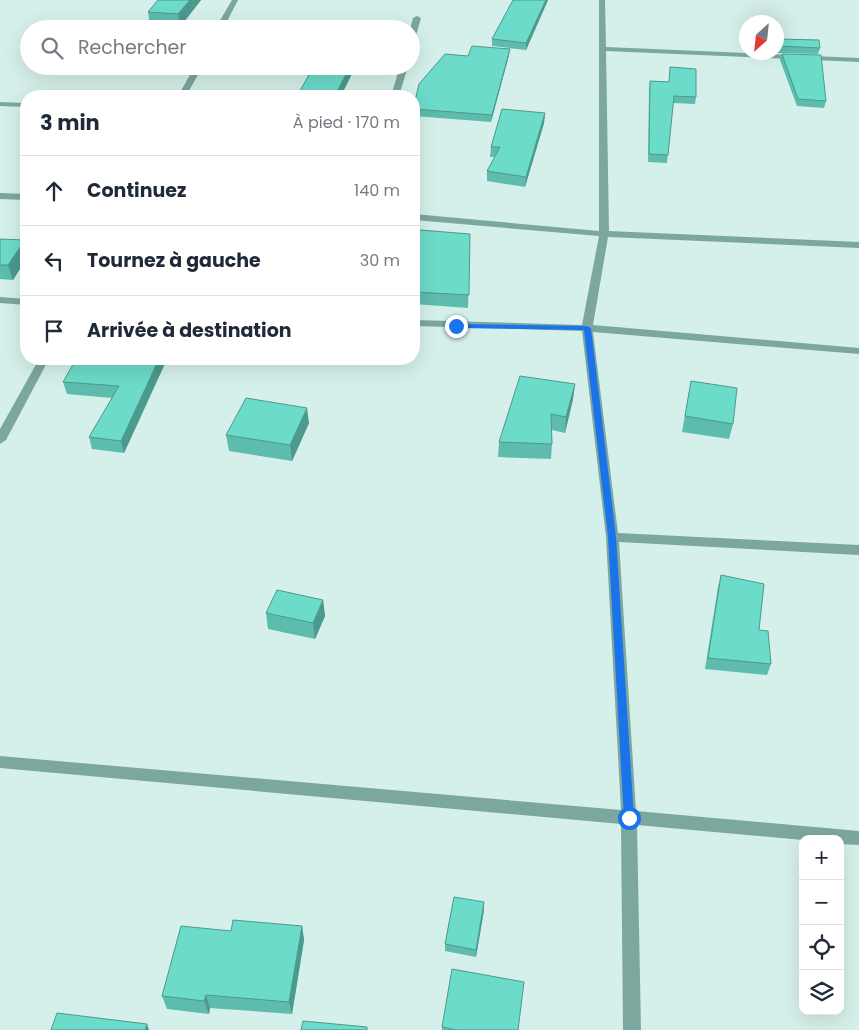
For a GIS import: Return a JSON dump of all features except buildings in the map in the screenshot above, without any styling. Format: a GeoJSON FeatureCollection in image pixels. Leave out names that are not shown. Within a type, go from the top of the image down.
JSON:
{"type":"FeatureCollection","features":[{"type":"Feature","properties":{"kind":"street"},"geometry":{"type":"LineString","coordinates":[[224,20],[235,0]]}},
{"type":"Feature","properties":{"kind":"street"},"geometry":{"type":"LineString","coordinates":[[602,0],[604,234],[587,328],[612,537],[629,818],[632,1030]]}},
{"type":"Feature","properties":{"kind":"street"},"geometry":{"type":"LineString","coordinates":[[601,49],[859,60]]}},
{"type":"Feature","properties":{"kind":"street"},"geometry":{"type":"LineString","coordinates":[[185,90],[194,75]]}},
{"type":"Feature","properties":{"kind":"street"},"geometry":{"type":"LineString","coordinates":[[397,90],[401,75]]}},
{"type":"Feature","properties":{"kind":"street"},"geometry":{"type":"LineString","coordinates":[[0,104],[20,105]]}},
{"type":"Feature","properties":{"kind":"street"},"geometry":{"type":"LineString","coordinates":[[0,196],[20,197]]}},
{"type":"Feature","properties":{"kind":"street"},"geometry":{"type":"LineString","coordinates":[[420,218],[604,234],[859,245]]}},
{"type":"Feature","properties":{"kind":"street"},"geometry":{"type":"LineString","coordinates":[[0,300],[20,302]]}},
{"type":"Feature","properties":{"kind":"street"},"geometry":{"type":"LineString","coordinates":[[420,323],[587,328],[859,351]]}},
{"type":"Feature","properties":{"kind":"street"},"geometry":{"type":"LineString","coordinates":[[0,440],[41,365]]}},
{"type":"Feature","properties":{"kind":"street"},"geometry":{"type":"LineString","coordinates":[[612,537],[859,550]]}},
{"type":"Feature","properties":{"kind":"street"},"geometry":{"type":"LineString","coordinates":[[0,762],[859,838]]}},
{"type":"Feature","properties":{"kind":"route"},"geometry":{"type":"LineString","coordinates":[[456,326],[587,328],[612,537],[629,818]]}}]}
